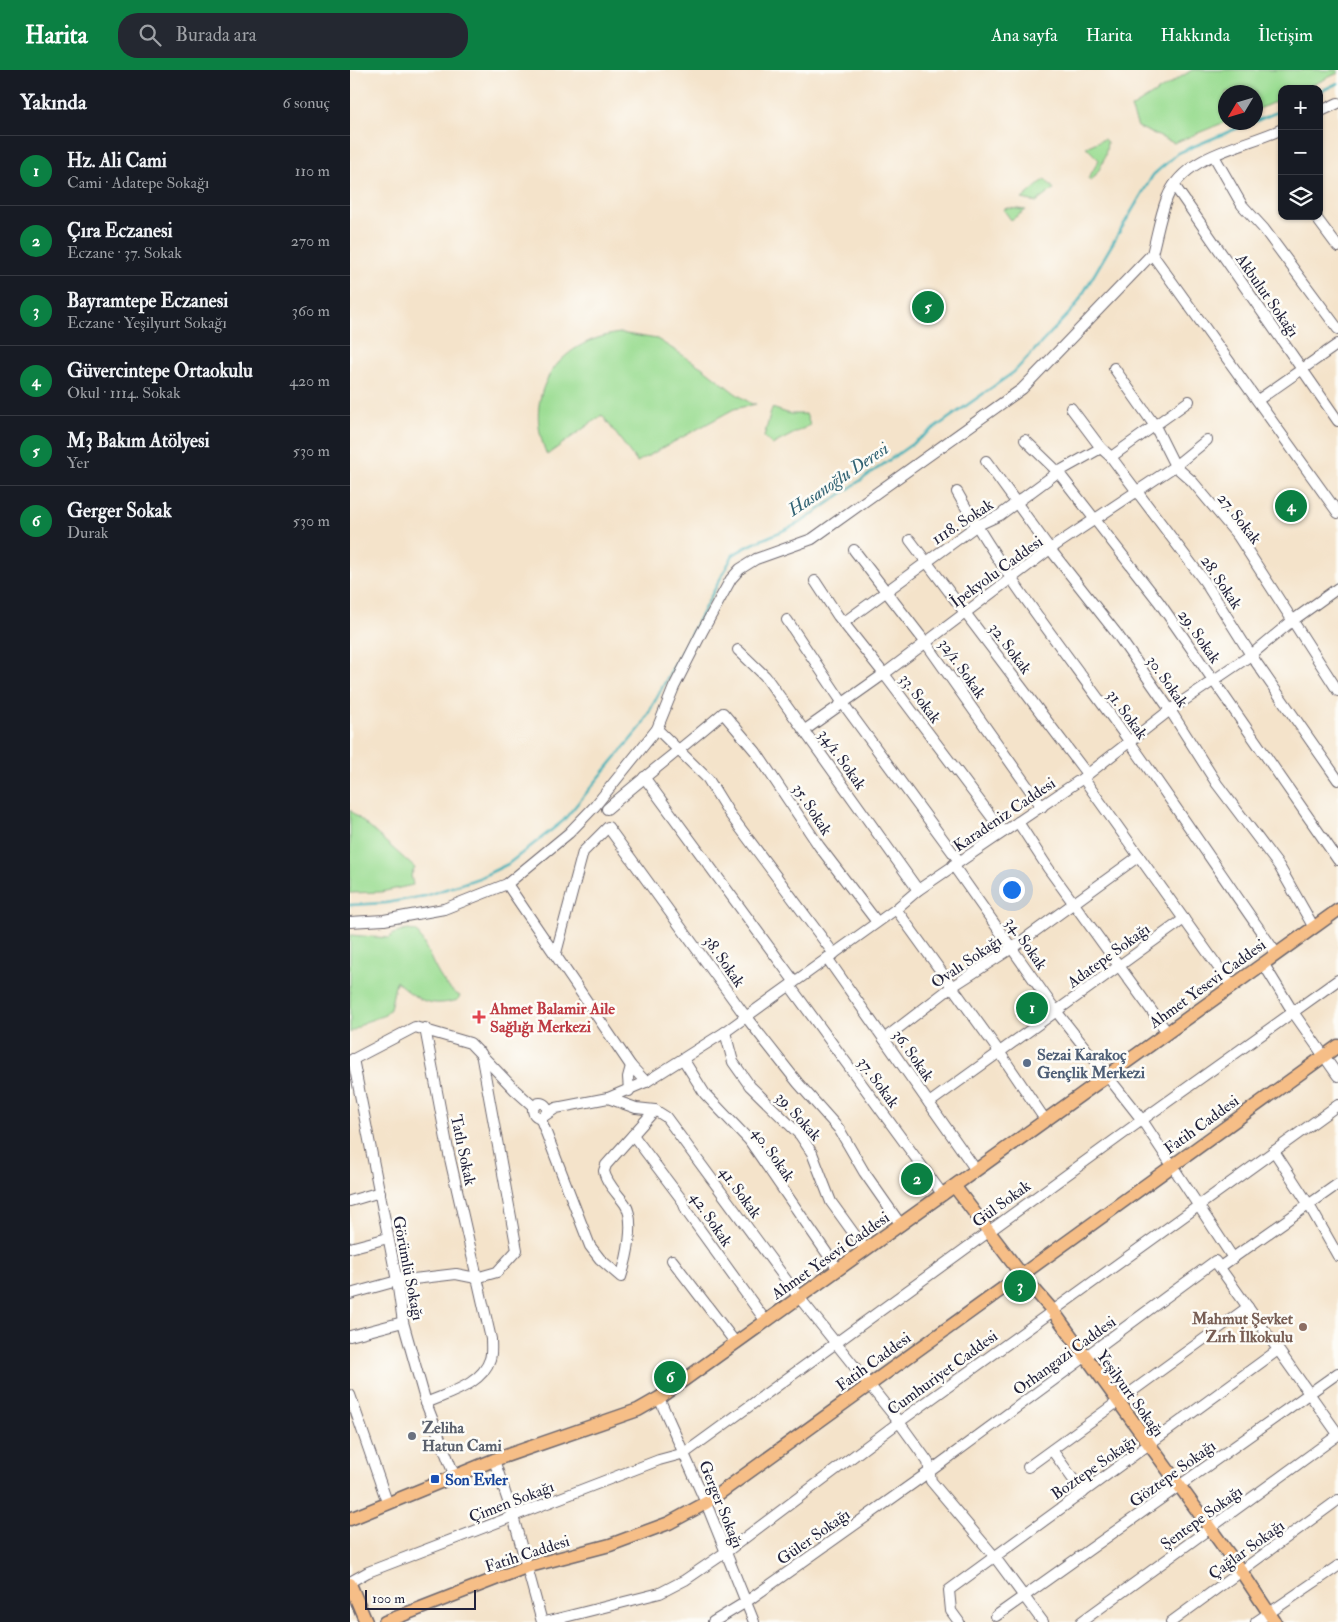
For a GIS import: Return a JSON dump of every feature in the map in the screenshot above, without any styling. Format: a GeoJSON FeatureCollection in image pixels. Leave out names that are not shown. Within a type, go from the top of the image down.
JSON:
{"type":"FeatureCollection","features":[{"type":"Feature","properties":{"kind":"main road","name":"Ahmet Yesevi Caddesi"},"geometry":{"type":"LineString","coordinates":[[350,1519],[387,1502],[455,1477],[494,1460],[638,1410],[659,1398],[798,1296],[944,1195],[1231,985],[1338,910]]}},
{"type":"Feature","properties":{"kind":"main road","name":"Fatih Caddesi"},"geometry":{"type":"LineString","coordinates":[[384,1622],[526,1567],[610,1546],[669,1522],[706,1503],[1338,1046]]}},
{"type":"Feature","properties":{"kind":"main road","name":"Yeşilyurt Sokağı"},"geometry":{"type":"LineString","coordinates":[[955,1187],[1021,1274],[1053,1311],[1178,1486],[1242,1571],[1272,1617]]}},
{"type":"Feature","properties":{"kind":"main road"},"geometry":{"type":"LineString","coordinates":[[350,1583],[366,1622]]}},
{"type":"Feature","properties":{"kind":"street"},"geometry":{"type":"LineString","coordinates":[[1323,111],[1336,106]]}},
{"type":"Feature","properties":{"kind":"street"},"geometry":{"type":"LineString","coordinates":[[350,922],[384,920],[444,909],[507,884],[569,833],[595,806],[657,729],[674,687],[703,630],[731,579],[740,569],[756,559],[812,539],[1022,389],[1152,254],[1167,197],[1184,172],[1214,156],[1279,130]]}},
{"type":"Feature","properties":{"kind":"street"},"geometry":{"type":"LineString","coordinates":[[1214,156],[1242,205],[1264,229],[1338,329]]}},
{"type":"Feature","properties":{"kind":"street","name":"Akbulut Sokağı"},"geometry":{"type":"LineString","coordinates":[[1174,185],[1338,421]]}},
{"type":"Feature","properties":{"kind":"street"},"geometry":{"type":"LineString","coordinates":[[1318,220],[1338,247]]}},
{"type":"Feature","properties":{"kind":"street"},"geometry":{"type":"LineString","coordinates":[[1152,254],[1338,514]]}},
{"type":"Feature","properties":{"kind":"street"},"geometry":{"type":"LineString","coordinates":[[1258,400],[1338,344]]}},
{"type":"Feature","properties":{"kind":"street","name":"27. Sokak"},"geometry":{"type":"LineString","coordinates":[[1114,368],[1155,426],[1175,466],[1192,481],[1238,536],[1338,691]]}},
{"type":"Feature","properties":{"kind":"street"},"geometry":{"type":"LineString","coordinates":[[1111,457],[1189,401]]}},
{"type":"Feature","properties":{"kind":"street","name":"28. Sokak"},"geometry":{"type":"LineString","coordinates":[[1071,408],[1101,448],[1111,457],[1205,582],[1250,654],[1338,780]]}},
{"type":"Feature","properties":{"kind":"street","name":"29. Sokak"},"geometry":{"type":"LineString","coordinates":[[1025,440],[1058,472],[1159,602],[1338,860]]}},
{"type":"Feature","properties":{"kind":"street","name":"İpekyolu Caddesi"},"geometry":{"type":"LineString","coordinates":[[805,730],[884,674],[1011,578],[1175,466],[1207,440]]}},
{"type":"Feature","properties":{"kind":"street","name":"1118. Sokak"},"geometry":{"type":"LineString","coordinates":[[843,623],[976,526],[1000,515],[1058,472],[1101,448]]}},
{"type":"Feature","properties":{"kind":"street","name":"30. Sokak"},"geometry":{"type":"LineString","coordinates":[[986,461],[1050,550],[1117,634],[1170,710],[1217,784],[1279,866],[1313,926]]}},
{"type":"Feature","properties":{"kind":"street","name":"31. Sokak"},"geometry":{"type":"LineString","coordinates":[[956,492],[1011,578],[1129,741],[1276,954]]}},
{"type":"Feature","properties":{"kind":"street","name":"32. Sokak"},"geometry":{"type":"LineString","coordinates":[[910,540],[1085,776],[1139,856],[1231,985]]}},
{"type":"Feature","properties":{"kind":"street","name":"32/1. Sokak"},"geometry":{"type":"LineString","coordinates":[[854,550],[926,643],[1042,807]]}},
{"type":"Feature","properties":{"kind":"street","name":"33. Sokak"},"geometry":{"type":"LineString","coordinates":[[815,581],[843,623],[884,674],[1003,832]]}},
{"type":"Feature","properties":{"kind":"street","name":"Karadeniz Caddesi"},"geometry":{"type":"LineString","coordinates":[[556,1108],[608,1098],[628,1091],[646,1082],[725,1032],[896,909],[918,890],[1085,776],[1170,710],[1250,654],[1292,621],[1336,594]]}},
{"type":"Feature","properties":{"kind":"street","name":"34. Sokak"},"geometry":{"type":"LineString","coordinates":[[787,620],[842,702],[956,863],[1056,1011],[1142,1120],[1173,1165],[1198,1208],[1233,1258]]}},
{"type":"Feature","properties":{"kind":"street","name":"34/1. Sokak"},"geometry":{"type":"LineString","coordinates":[[738,650],[765,676],[918,890]]}},
{"type":"Feature","properties":{"kind":"street","name":"35. Sokak"},"geometry":{"type":"LineString","coordinates":[[680,751],[723,713],[761,758],[819,846],[877,922]]}},
{"type":"Feature","properties":{"kind":"street","name":"36. Sokak"},"geometry":{"type":"LineString","coordinates":[[657,729],[708,779],[729,813],[830,956],[884,1039],[976,1170]]}},
{"type":"Feature","properties":{"kind":"street"},"geometry":{"type":"LineString","coordinates":[[607,809],[644,777],[680,751]]}},
{"type":"Feature","properties":{"kind":"street","name":"37. Sokak"},"geometry":{"type":"LineString","coordinates":[[644,777],[944,1195]]}},
{"type":"Feature","properties":{"kind":"street"},"geometry":{"type":"LineString","coordinates":[[1018,822],[1048,868],[1075,902],[1167,1032]]}},
{"type":"Feature","properties":{"kind":"street","name":"38. Sokak"},"geometry":{"type":"LineString","coordinates":[[556,953],[583,852],[608,827],[746,1017],[798,1083],[839,1129],[864,1172],[901,1225]]}},
{"type":"Feature","properties":{"kind":"street","name":"Ovalı Sokağı"},"geometry":{"type":"LineString","coordinates":[[884,1039],[953,986],[1012,948],[1139,856]]}},
{"type":"Feature","properties":{"kind":"street"},"geometry":{"type":"LineString","coordinates":[[507,884],[556,953],[631,1066],[646,1082]]}},
{"type":"Feature","properties":{"kind":"street"},"geometry":{"type":"LineString","coordinates":[[896,909],[953,986],[1046,1121]]}},
{"type":"Feature","properties":{"kind":"street","name":"Adatepe Sokağı"},"geometry":{"type":"LineString","coordinates":[[929,1102],[1000,1053],[1184,919]]}},
{"type":"Feature","properties":{"kind":"street"},"geometry":{"type":"LineString","coordinates":[[1263,962],[1293,1012],[1338,1076]]}},
{"type":"Feature","properties":{"kind":"street","name":"Gül Sokak"},"geometry":{"type":"LineString","coordinates":[[684,1453],[837,1344],[988,1231],[1338,980]]}},
{"type":"Feature","properties":{"kind":"street"},"geometry":{"type":"LineString","coordinates":[[351,1060],[415,1027],[425,1028],[470,1043],[514,1090],[539,1106],[556,1108]]}},
{"type":"Feature","properties":{"kind":"street","name":"Tatlı Sokak"},"geometry":{"type":"LineString","coordinates":[[425,1028],[476,1278],[488,1319],[490,1359],[480,1375],[464,1387],[426,1403]]}},
{"type":"Feature","properties":{"kind":"street","name":"39. Sokak"},"geometry":{"type":"LineString","coordinates":[[725,1032],[733,1062],[750,1086],[778,1112],[804,1141],[812,1153],[831,1202],[865,1248]]}},
{"type":"Feature","properties":{"kind":"street"},"geometry":{"type":"LineString","coordinates":[[350,1294],[397,1281],[456,1274],[476,1278],[498,1272],[517,1250],[481,1053]]}},
{"type":"Feature","properties":{"kind":"street","name":"40. Sokak"},"geometry":{"type":"LineString","coordinates":[[683,1059],[705,1094],[749,1140],[837,1268]]}},
{"type":"Feature","properties":{"kind":"street","name":"Görümlü Sokağı"},"geometry":{"type":"LineString","coordinates":[[351,1060],[380,1192],[403,1322],[426,1403],[455,1477]]}},
{"type":"Feature","properties":{"kind":"street"},"geometry":{"type":"LineString","coordinates":[[628,1091],[628,1077],[631,1066]]}},
{"type":"Feature","properties":{"kind":"street"},"geometry":{"type":"LineString","coordinates":[[608,1098],[636,1108],[655,1110]]}},
{"type":"Feature","properties":{"kind":"street","name":"Cumhuriyet Caddesi"},"geometry":{"type":"LineString","coordinates":[[544,1622],[660,1593],[685,1580],[726,1552],[899,1422],[1198,1208],[1338,1105]]}},
{"type":"Feature","properties":{"kind":"street"},"geometry":{"type":"LineString","coordinates":[[539,1106],[535,1114],[542,1116],[556,1108]]}},
{"type":"Feature","properties":{"kind":"street"},"geometry":{"type":"LineString","coordinates":[[542,1116],[590,1246],[600,1259],[621,1277],[631,1219],[627,1206],[609,1182],[604,1171],[606,1165],[655,1110]]}},
{"type":"Feature","properties":{"kind":"street","name":"41. Sokak"},"geometry":{"type":"LineString","coordinates":[[655,1110],[666,1117],[798,1296],[870,1383],[928,1462],[931,1481],[994,1556],[1043,1622]]}},
{"type":"Feature","properties":{"kind":"street","name":"42. Sokak"},"geometry":{"type":"LineString","coordinates":[[632,1135],[682,1200],[687,1212],[765,1320]]}},
{"type":"Feature","properties":{"kind":"street"},"geometry":{"type":"LineString","coordinates":[[1274,1151],[1337,1252]]}},
{"type":"Feature","properties":{"kind":"street","name":"Orhangazi Caddesi"},"geometry":{"type":"LineString","coordinates":[[929,1472],[1217,1264],[1233,1258],[1338,1184]]}},
{"type":"Feature","properties":{"kind":"street"},"geometry":{"type":"LineString","coordinates":[[350,1201],[380,1192]]}},
{"type":"Feature","properties":{"kind":"street"},"geometry":{"type":"LineString","coordinates":[[350,1248],[388,1238]]}},
{"type":"Feature","properties":{"kind":"street"},"geometry":{"type":"LineString","coordinates":[[672,1260],[735,1342]]}},
{"type":"Feature","properties":{"kind":"street"},"geometry":{"type":"LineString","coordinates":[[1217,1264],[1338,1434]]}},
{"type":"Feature","properties":{"kind":"street"},"geometry":{"type":"LineString","coordinates":[[1028,1467],[1248,1307]]}},
{"type":"Feature","properties":{"kind":"street"},"geometry":{"type":"LineString","coordinates":[[350,1336],[403,1322]]}},
{"type":"Feature","properties":{"kind":"street","name":"Boztepe Sokağı"},"geometry":{"type":"LineString","coordinates":[[959,1622],[951,1611],[948,1590],[1149,1446],[1278,1350]]}},
{"type":"Feature","properties":{"kind":"street","name":"Göztepe Sokağı"},"geometry":{"type":"LineString","coordinates":[[996,1616],[1338,1373]]}},
{"type":"Feature","properties":{"kind":"street"},"geometry":{"type":"LineString","coordinates":[[350,1395],[387,1502]]}},
{"type":"Feature","properties":{"kind":"street","name":"Gerger Sokağı"},"geometry":{"type":"LineString","coordinates":[[659,1398],[706,1503],[754,1622]]}},
{"type":"Feature","properties":{"kind":"street","name":"Şentepe Sokağı"},"geometry":{"type":"LineString","coordinates":[[1081,1622],[1338,1434]]}},
{"type":"Feature","properties":{"kind":"street"},"geometry":{"type":"LineString","coordinates":[[1052,1450],[1083,1493]]}},
{"type":"Feature","properties":{"kind":"street","name":"Çimen Sokağı"},"geometry":{"type":"LineString","coordinates":[[350,1583],[368,1572],[659,1460],[684,1453]]}},
{"type":"Feature","properties":{"kind":"street"},"geometry":{"type":"LineString","coordinates":[[494,1460],[514,1516],[526,1567],[544,1622]]}},
{"type":"Feature","properties":{"kind":"street","name":"Güler Sokağı"},"geometry":{"type":"LineString","coordinates":[[713,1622],[746,1602],[929,1472]]}},
{"type":"Feature","properties":{"kind":"street","name":"Çağlar Sokağı"},"geometry":{"type":"LineString","coordinates":[[1171,1622],[1338,1500]]}},
{"type":"Feature","properties":{"kind":"street"},"geometry":{"type":"LineString","coordinates":[[1256,1622],[1272,1617],[1338,1566]]}},
{"type":"Feature","properties":{"kind":"green space"},"geometry":{"type":"Polygon","coordinates":[[[1192,70],[1338,70],[1338,73],[1312,85],[1278,85],[1278,101],[1263,107],[1263,85],[1218,85],[1218,125],[1174,143],[1138,127],[1131,108],[1192,70]]]}},
{"type":"Feature","properties":{"kind":"green space"},"geometry":{"type":"Polygon","coordinates":[[[1104,139],[1107,142],[1104,158],[1098,172],[1091,181],[1088,179],[1099,160],[1086,147],[1104,139]]]}},
{"type":"Feature","properties":{"kind":"green space"},"geometry":{"type":"Polygon","coordinates":[[[1045,179],[1054,189],[1036,202],[1022,199],[1045,179]]]}},
{"type":"Feature","properties":{"kind":"green space"},"geometry":{"type":"Polygon","coordinates":[[[1003,209],[1026,210],[1011,220],[1003,209]]]}},
{"type":"Feature","properties":{"kind":"green space"},"geometry":{"type":"Polygon","coordinates":[[[620,333],[657,339],[703,368],[735,393],[752,404],[756,404],[734,409],[637,462],[602,415],[547,455],[540,433],[538,412],[542,392],[550,374],[562,359],[578,347],[597,338],[620,333]]]}},
{"type":"Feature","properties":{"kind":"green space"},"geometry":{"type":"Polygon","coordinates":[[[772,408],[790,414],[806,414],[810,425],[772,445],[764,437],[772,408]]]}},
{"type":"Feature","properties":{"kind":"green space"},"geometry":{"type":"Polygon","coordinates":[[[350,810],[415,868],[411,875],[413,885],[381,892],[350,893],[350,810]]]}},
{"type":"Feature","properties":{"kind":"green space"},"geometry":{"type":"Polygon","coordinates":[[[407,930],[416,931],[439,975],[460,996],[458,1000],[439,1003],[424,1001],[410,993],[396,981],[390,1009],[385,1015],[365,1022],[350,1033],[350,935],[389,938],[393,934],[407,930]]]}},
{"type":"Feature","properties":{"kind":"waterway","name":"Hasanoğlu Deresi"},"geometry":{"type":"LineString","coordinates":[[1323,90],[1338,83]]}},
{"type":"Feature","properties":{"kind":"waterway","name":"Hasanoğlu Deresi"},"geometry":{"type":"LineString","coordinates":[[1263,118],[1278,112]]}},
{"type":"Feature","properties":{"kind":"waterway","name":"Hasanoğlu Deresi"},"geometry":{"type":"LineString","coordinates":[[350,905],[386,903],[425,896],[479,878],[508,864],[563,821],[641,727],[733,555],[750,545],[803,521],[1014,372],[1075,307],[1153,175],[1178,153],[1233,130]]}},
{"type":"Feature","properties":{"kind":"place","name":"M3 Bakım Atölyesi"},"geometry":{"type":"Point","coordinates":[928,307]}},
{"type":"Feature","properties":{"kind":"place","name":"Güvercintepe Ortaokulu"},"geometry":{"type":"Point","coordinates":[1291,506]}},
{"type":"Feature","properties":{"kind":"place","name":"Hz. Ali Cami"},"geometry":{"type":"Point","coordinates":[1032,1008]}},
{"type":"Feature","properties":{"kind":"place","name":"Ahmet Balamir Aile Sağlığı Merkezi"},"geometry":{"type":"Point","coordinates":[479,1017]}},
{"type":"Feature","properties":{"kind":"place","name":"Sezai Karakoç Gençlik Merkezi"},"geometry":{"type":"Point","coordinates":[1027,1063]}},
{"type":"Feature","properties":{"kind":"place","name":"Çıra Eczanesi"},"geometry":{"type":"Point","coordinates":[917,1179]}},
{"type":"Feature","properties":{"kind":"place","name":"Bayramtepe Eczanesi"},"geometry":{"type":"Point","coordinates":[1020,1286]}},
{"type":"Feature","properties":{"kind":"place","name":"Mahmut Şevket Zırh İlkokulu"},"geometry":{"type":"Point","coordinates":[1303,1327]}},
{"type":"Feature","properties":{"kind":"place","name":"Gerger Sokak"},"geometry":{"type":"Point","coordinates":[670,1377]}},
{"type":"Feature","properties":{"kind":"place","name":"Zeliha Hatun Cami"},"geometry":{"type":"Point","coordinates":[412,1436]}},
{"type":"Feature","properties":{"kind":"place","name":"Son Evler"},"geometry":{"type":"Point","coordinates":[435,1479]}}]}
